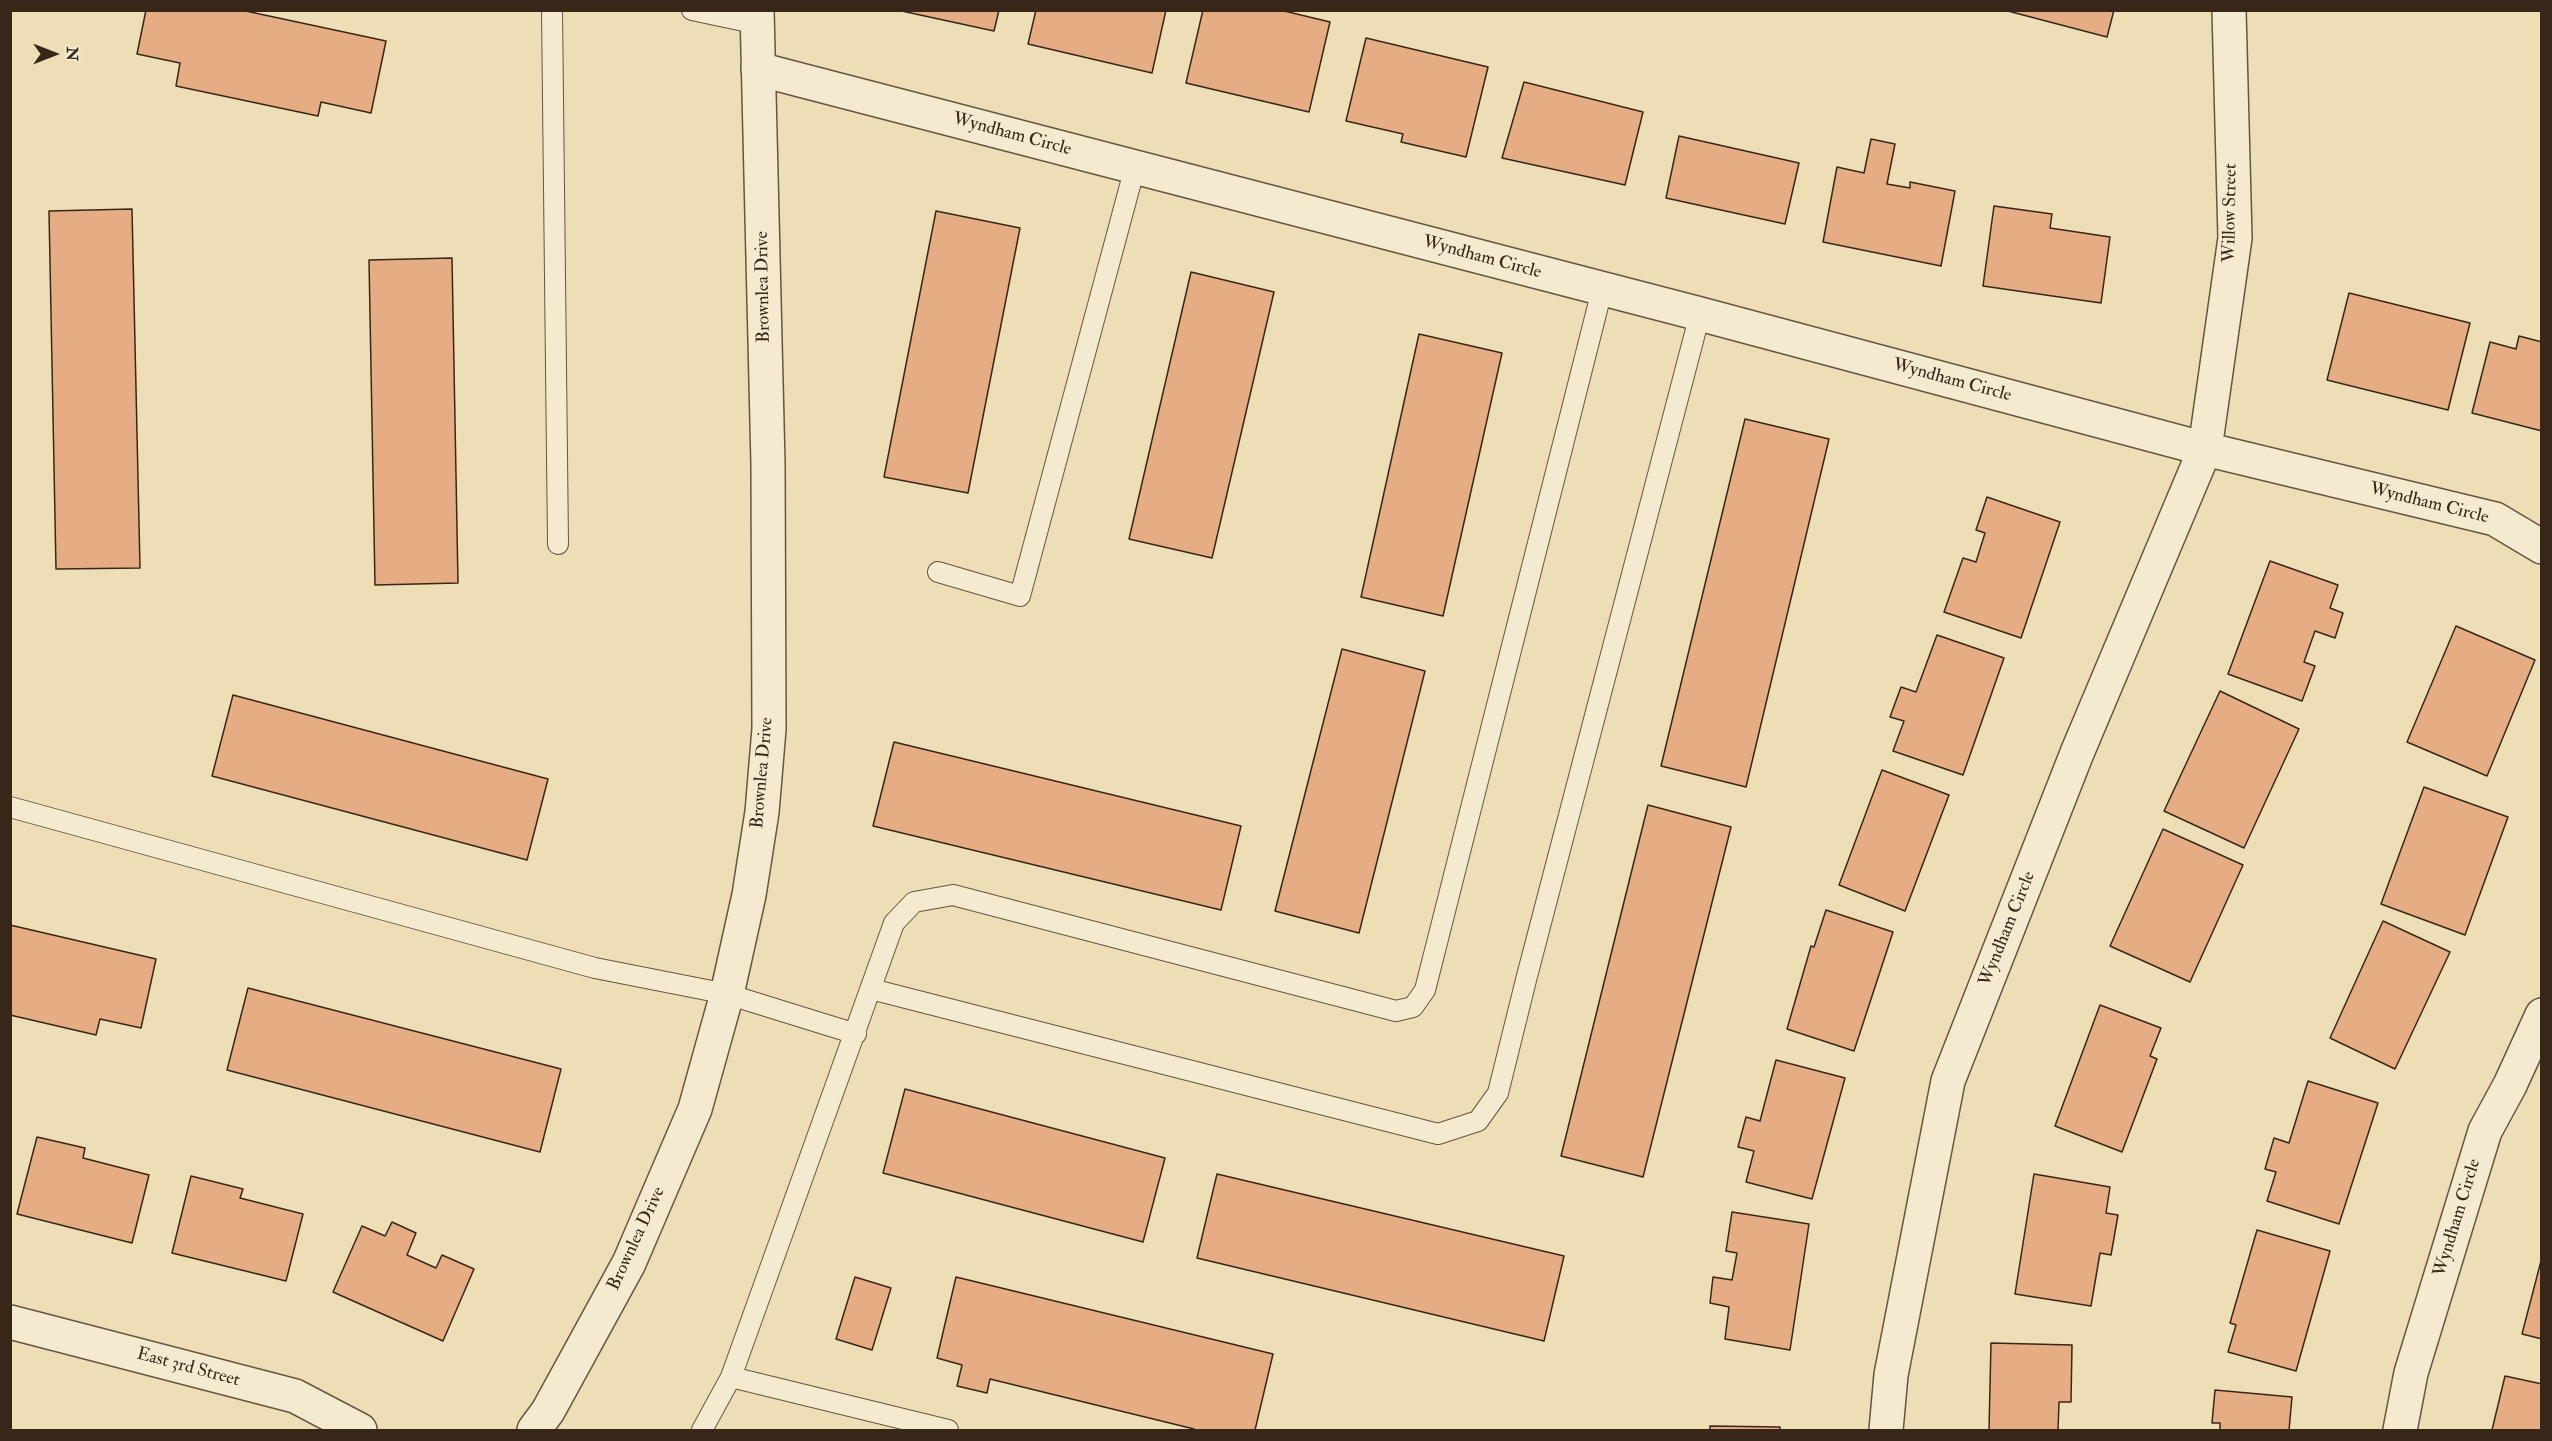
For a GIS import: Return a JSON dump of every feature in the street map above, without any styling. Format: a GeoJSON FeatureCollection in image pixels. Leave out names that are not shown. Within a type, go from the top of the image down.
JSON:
{"type":"FeatureCollection","features":[{"type":"Feature","properties":{"kind":"street","name":"Willow Street"},"geometry":{"type":"LineString","coordinates":[[2205,449],[2235,238],[2229,10]]}},
{"type":"Feature","properties":{"kind":"street","name":"Brownlea Drive"},"geometry":{"type":"LineString","coordinates":[[534,1431],[548,1411],[629,1263],[694,1109],[727,993],[749,895],[762,812],[769,729],[768,464],[757,17]]}},
{"type":"Feature","properties":{"kind":"street","name":"Wyndham Circle"},"geometry":{"type":"LineString","coordinates":[[758,69],[1700,314],[2205,449],[2495,519],[2541,547]]}},
{"type":"Feature","properties":{"kind":"street","name":"Wyndham Circle"},"geometry":{"type":"LineString","coordinates":[[1886,1431],[1891,1375],[1948,1081],[2077,753],[2205,449]]}},
{"type":"Feature","properties":{"kind":"street","name":"Wyndham Circle"},"geometry":{"type":"LineString","coordinates":[[2400,1431],[2411,1373],[2485,1131],[2510,1084],[2541,1015]]}},
{"type":"Feature","properties":{"kind":"street","name":"East 3rd Street"},"geometry":{"type":"LineString","coordinates":[[10,1322],[295,1396],[360,1431]]}},
{"type":"Feature","properties":{"kind":"lane"},"geometry":{"type":"LineString","coordinates":[[552,10],[558,544]]}},
{"type":"Feature","properties":{"kind":"lane"},"geometry":{"type":"LineString","coordinates":[[692,10],[757,17]]}},
{"type":"Feature","properties":{"kind":"lane"},"geometry":{"type":"LineString","coordinates":[[938,572],[1020,596],[1135,167]]}},
{"type":"Feature","properties":{"kind":"lane"},"geometry":{"type":"LineString","coordinates":[[702,1431],[732,1377],[894,922],[914,902],[953,895],[1396,1011],[1413,1006],[1425,990],[1602,290]]}},
{"type":"Feature","properties":{"kind":"lane"},"geometry":{"type":"LineString","coordinates":[[871,989],[1438,1134],[1478,1121],[1498,1094],[1700,314]]}},
{"type":"Feature","properties":{"kind":"lane"},"geometry":{"type":"LineString","coordinates":[[10,807],[595,968],[727,993],[856,1034]]}},
{"type":"Feature","properties":{"kind":"lane"},"geometry":{"type":"LineString","coordinates":[[732,1377],[948,1431]]}},
{"type":"Feature","properties":{"kind":"building"},"geometry":{"type":"Polygon","coordinates":[[[146,10],[241,10],[386,41],[371,113],[321,102],[318,116],[176,86],[180,63],[137,54],[146,10]]]}},
{"type":"Feature","properties":{"kind":"building"},"geometry":{"type":"Polygon","coordinates":[[[897,10],[999,10],[994,31],[897,10]]]}},
{"type":"Feature","properties":{"kind":"building"},"geometry":{"type":"Polygon","coordinates":[[[1036,10],[1166,10],[1152,73],[1028,44],[1036,10]]]}},
{"type":"Feature","properties":{"kind":"building"},"geometry":{"type":"Polygon","coordinates":[[[1203,10],[1280,10],[1330,22],[1309,112],[1186,83],[1203,10]]]}},
{"type":"Feature","properties":{"kind":"building"},"geometry":{"type":"Polygon","coordinates":[[[2004,10],[2114,10],[2107,37],[2004,10]]]}},
{"type":"Feature","properties":{"kind":"building"},"geometry":{"type":"Polygon","coordinates":[[[1366,38],[1488,67],[1466,157],[1401,142],[1403,134],[1346,121],[1366,38]]]}},
{"type":"Feature","properties":{"kind":"building"},"geometry":{"type":"Polygon","coordinates":[[[1524,82],[1643,112],[1625,185],[1502,158],[1524,82]]]}},
{"type":"Feature","properties":{"kind":"building"},"geometry":{"type":"Polygon","coordinates":[[[1679,136],[1799,163],[1785,224],[1666,198],[1679,136]]]}},
{"type":"Feature","properties":{"kind":"building"},"geometry":{"type":"Polygon","coordinates":[[[1871,139],[1895,144],[1887,184],[1910,188],[1910,182],[1955,191],[1941,266],[1823,242],[1837,167],[1864,173],[1871,139]]]}},
{"type":"Feature","properties":{"kind":"building"},"geometry":{"type":"Polygon","coordinates":[[[1994,206],[2052,214],[2050,228],[2110,237],[2101,303],[1983,286],[1994,206]]]}},
{"type":"Feature","properties":{"kind":"building"},"geometry":{"type":"Polygon","coordinates":[[[132,209],[140,568],[56,569],[49,211],[132,209]]]}},
{"type":"Feature","properties":{"kind":"building"},"geometry":{"type":"Polygon","coordinates":[[[936,211],[1020,228],[968,493],[884,477],[936,211]]]}},
{"type":"Feature","properties":{"kind":"building"},"geometry":{"type":"Polygon","coordinates":[[[452,258],[458,583],[375,585],[369,260],[452,258]]]}},
{"type":"Feature","properties":{"kind":"building"},"geometry":{"type":"Polygon","coordinates":[[[1191,272],[1274,292],[1212,558],[1129,539],[1191,272]]]}},
{"type":"Feature","properties":{"kind":"building"},"geometry":{"type":"Polygon","coordinates":[[[2349,293],[2470,323],[2448,410],[2327,380],[2349,293]]]}},
{"type":"Feature","properties":{"kind":"building"},"geometry":{"type":"Polygon","coordinates":[[[1419,334],[1502,353],[1443,616],[1361,597],[1419,334]]]}},
{"type":"Feature","properties":{"kind":"building"},"geometry":{"type":"Polygon","coordinates":[[[2519,336],[2542,342],[2542,431],[2472,413],[2490,342],[2516,349],[2519,336]]]}},
{"type":"Feature","properties":{"kind":"building"},"geometry":{"type":"Polygon","coordinates":[[[1745,419],[1829,439],[1746,787],[1661,766],[1745,419]]]}},
{"type":"Feature","properties":{"kind":"building"},"geometry":{"type":"Polygon","coordinates":[[[1987,497],[2060,522],[2021,638],[1944,612],[1963,558],[1976,562],[1985,533],[1976,530],[1987,497]]]}},
{"type":"Feature","properties":{"kind":"building"},"geometry":{"type":"Polygon","coordinates":[[[2270,561],[2338,585],[2330,608],[2343,613],[2335,638],[2315,631],[2304,662],[2315,666],[2302,701],[2228,674],[2270,561]]]}},
{"type":"Feature","properties":{"kind":"building"},"geometry":{"type":"Polygon","coordinates":[[[2456,626],[2535,660],[2487,776],[2407,742],[2456,626]]]}},
{"type":"Feature","properties":{"kind":"building"},"geometry":{"type":"Polygon","coordinates":[[[1937,635],[2004,658],[1963,775],[1893,751],[1904,721],[1890,717],[1901,687],[1916,692],[1937,635]]]}},
{"type":"Feature","properties":{"kind":"building"},"geometry":{"type":"Polygon","coordinates":[[[1342,649],[1425,671],[1359,933],[1275,911],[1342,649]]]}},
{"type":"Feature","properties":{"kind":"building"},"geometry":{"type":"Polygon","coordinates":[[[2220,691],[2299,729],[2244,848],[2164,811],[2220,691]]]}},
{"type":"Feature","properties":{"kind":"building"},"geometry":{"type":"Polygon","coordinates":[[[233,695],[548,779],[527,860],[212,776],[233,695]]]}},
{"type":"Feature","properties":{"kind":"building"},"geometry":{"type":"Polygon","coordinates":[[[894,742],[1241,826],[1221,910],[873,826],[894,742]]]}},
{"type":"Feature","properties":{"kind":"building"},"geometry":{"type":"Polygon","coordinates":[[[1882,770],[1949,795],[1905,911],[1839,885],[1882,770]]]}},
{"type":"Feature","properties":{"kind":"building"},"geometry":{"type":"Polygon","coordinates":[[[2424,787],[2508,817],[2465,935],[2381,904],[2424,787]]]}},
{"type":"Feature","properties":{"kind":"building"},"geometry":{"type":"Polygon","coordinates":[[[1648,805],[1731,827],[1643,1177],[1561,1156],[1648,805]]]}},
{"type":"Feature","properties":{"kind":"building"},"geometry":{"type":"Polygon","coordinates":[[[2163,829],[2243,865],[2190,982],[2110,946],[2163,829]]]}},
{"type":"Feature","properties":{"kind":"building"},"geometry":{"type":"Polygon","coordinates":[[[1826,910],[1893,932],[1854,1051],[1787,1029],[1811,946],[1814,947],[1826,910]]]}},
{"type":"Feature","properties":{"kind":"building"},"geometry":{"type":"Polygon","coordinates":[[[2383,921],[2450,952],[2395,1069],[2330,1038],[2383,921]]]}},
{"type":"Feature","properties":{"kind":"building"},"geometry":{"type":"Polygon","coordinates":[[[10,925],[156,959],[141,1028],[100,1019],[96,1035],[10,1015],[10,925]]]}},
{"type":"Feature","properties":{"kind":"building"},"geometry":{"type":"Polygon","coordinates":[[[248,988],[561,1069],[540,1152],[227,1070],[248,988]]]}},
{"type":"Feature","properties":{"kind":"building"},"geometry":{"type":"Polygon","coordinates":[[[2100,1005],[2161,1028],[2150,1056],[2157,1059],[2122,1152],[2055,1126],[2100,1005]]]}},
{"type":"Feature","properties":{"kind":"building"},"geometry":{"type":"Polygon","coordinates":[[[1776,1060],[1845,1078],[1812,1199],[1746,1182],[1754,1151],[1738,1147],[1746,1117],[1760,1121],[1776,1060]]]}},
{"type":"Feature","properties":{"kind":"building"},"geometry":{"type":"Polygon","coordinates":[[[2308,1081],[2378,1103],[2339,1224],[2267,1201],[2276,1172],[2265,1169],[2274,1138],[2289,1143],[2308,1081]]]}},
{"type":"Feature","properties":{"kind":"building"},"geometry":{"type":"Polygon","coordinates":[[[905,1089],[1165,1158],[1143,1242],[883,1173],[905,1089]]]}},
{"type":"Feature","properties":{"kind":"building"},"geometry":{"type":"Polygon","coordinates":[[[37,1137],[85,1148],[83,1158],[149,1175],[132,1243],[17,1214],[37,1137]]]}},
{"type":"Feature","properties":{"kind":"building"},"geometry":{"type":"Polygon","coordinates":[[[1217,1174],[1564,1256],[1544,1341],[1197,1258],[1217,1174]]]}},
{"type":"Feature","properties":{"kind":"building"},"geometry":{"type":"Polygon","coordinates":[[[2034,1174],[2110,1187],[2106,1213],[2118,1215],[2111,1255],[2100,1253],[2091,1306],[2015,1294],[2034,1174]]]}},
{"type":"Feature","properties":{"kind":"building"},"geometry":{"type":"Polygon","coordinates":[[[191,1176],[243,1189],[240,1198],[303,1214],[286,1281],[172,1253],[191,1176]]]}},
{"type":"Feature","properties":{"kind":"building"},"geometry":{"type":"Polygon","coordinates":[[[1732,1212],[1809,1224],[1790,1350],[1725,1339],[1729,1307],[1710,1303],[1713,1277],[1732,1280],[1737,1253],[1726,1251],[1732,1212]]]}},
{"type":"Feature","properties":{"kind":"building"},"geometry":{"type":"Polygon","coordinates":[[[392,1222],[416,1233],[407,1255],[436,1268],[442,1255],[474,1269],[443,1341],[333,1292],[362,1226],[385,1236],[392,1222]]]}},
{"type":"Feature","properties":{"kind":"building"},"geometry":{"type":"Polygon","coordinates":[[[2257,1230],[2330,1251],[2296,1371],[2228,1352],[2236,1325],[2230,1323],[2257,1230]]]}},
{"type":"Feature","properties":{"kind":"building"},"geometry":{"type":"Polygon","coordinates":[[[2542,1257],[2542,1339],[2522,1334],[2542,1257]]]}},
{"type":"Feature","properties":{"kind":"building"},"geometry":{"type":"Polygon","coordinates":[[[855,1277],[891,1288],[872,1350],[836,1339],[855,1277]]]}},
{"type":"Feature","properties":{"kind":"building"},"geometry":{"type":"Polygon","coordinates":[[[956,1277],[1273,1354],[1255,1430],[1194,1430],[990,1379],[987,1393],[957,1386],[962,1365],[937,1358],[956,1277]]]}},
{"type":"Feature","properties":{"kind":"building"},"geometry":{"type":"Polygon","coordinates":[[[1991,1343],[2072,1345],[2071,1402],[2059,1402],[2058,1430],[1989,1430],[1991,1343]]]}},
{"type":"Feature","properties":{"kind":"building"},"geometry":{"type":"Polygon","coordinates":[[[2505,1376],[2542,1384],[2542,1430],[2492,1430],[2505,1376]]]}},
{"type":"Feature","properties":{"kind":"building"},"geometry":{"type":"Polygon","coordinates":[[[2215,1390],[2292,1397],[2289,1430],[2220,1430],[2220,1423],[2212,1423],[2215,1390]]]}},
{"type":"Feature","properties":{"kind":"building"},"geometry":{"type":"Polygon","coordinates":[[[1710,1426],[1780,1427],[1780,1430],[1710,1430],[1710,1426]]]}}]}
